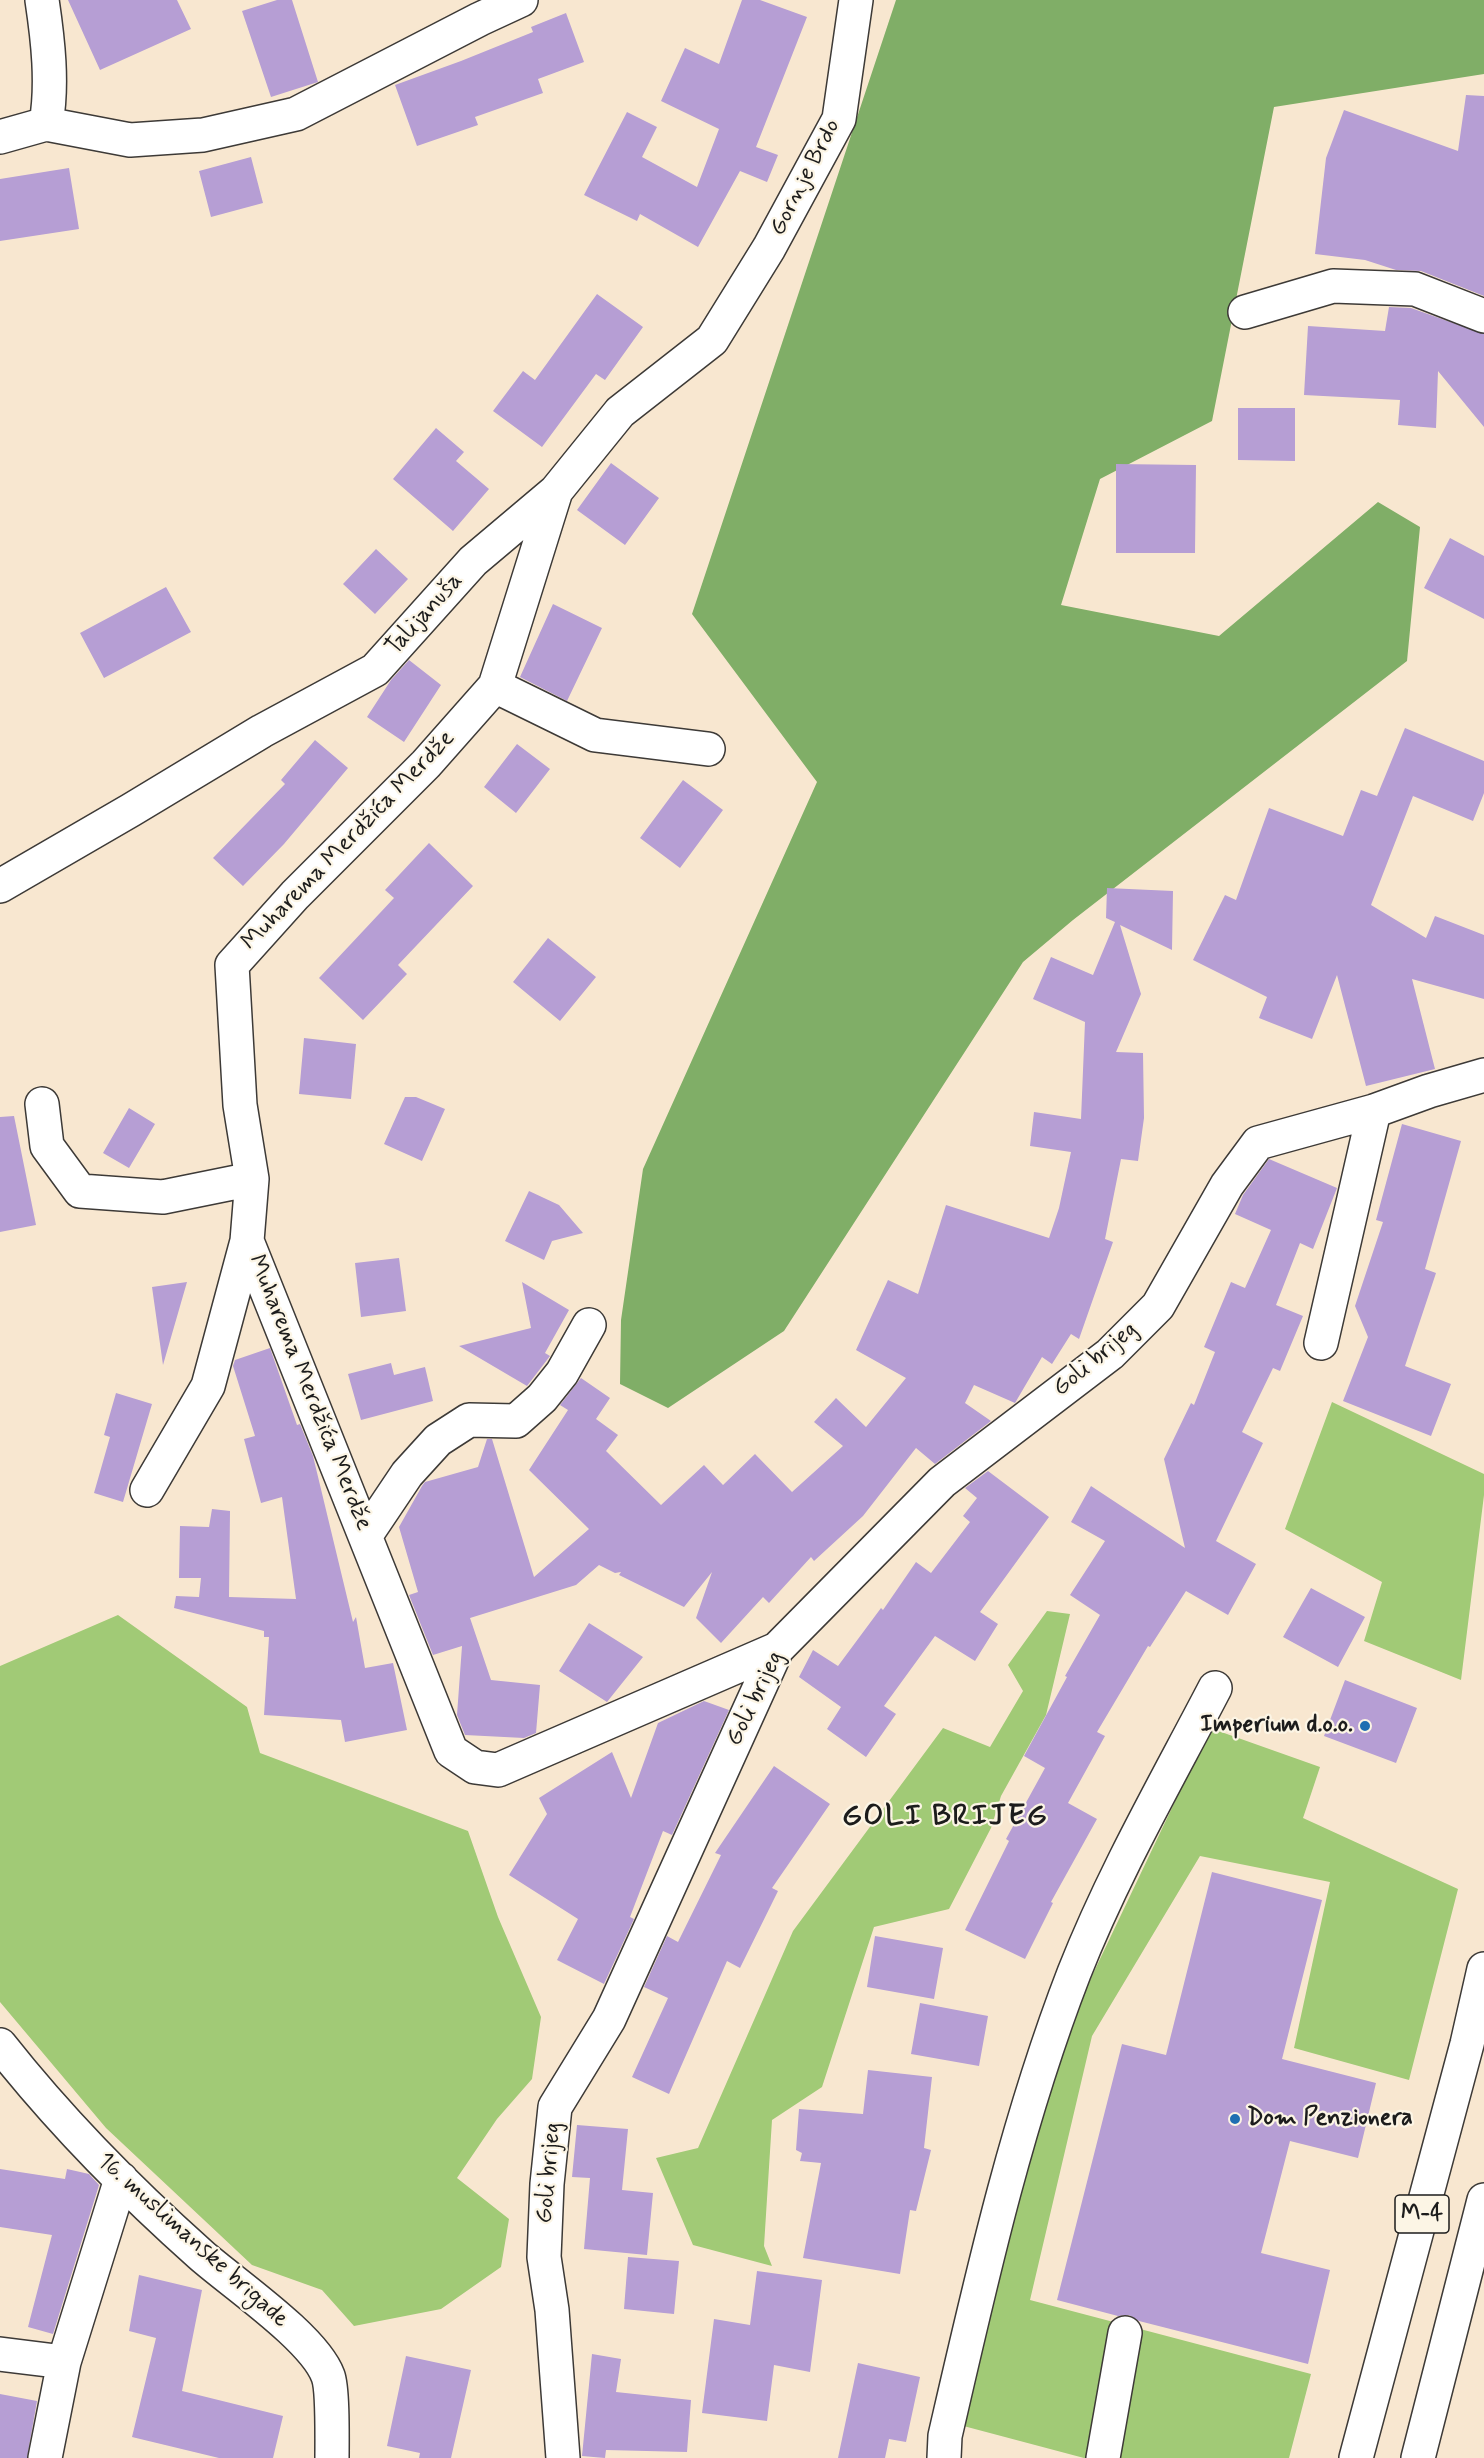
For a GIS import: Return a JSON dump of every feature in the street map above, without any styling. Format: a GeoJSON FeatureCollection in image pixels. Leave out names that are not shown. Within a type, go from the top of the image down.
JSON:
{"type":"FeatureCollection","features":[{"type":"Feature","properties":{"kind":"street"},"geometry":{"type":"LineString","coordinates":[[42,0],[50,102],[46,124]]}},
{"type":"Feature","properties":{"kind":"street"},"geometry":{"type":"LineString","coordinates":[[0,137],[46,124],[130,140],[203,135],[296,114],[521,0]]}},
{"type":"Feature","properties":{"kind":"street","name":"Gornje Brdo"},"geometry":{"type":"LineString","coordinates":[[770,248],[839,119],[856,0]]}},
{"type":"Feature","properties":{"kind":"street","name":"Talijanuša"},"geometry":{"type":"LineString","coordinates":[[0,886],[262,731],[375,670],[473,561],[556,491],[620,412],[712,340],[770,248]]}},
{"type":"Feature","properties":{"kind":"street"},"geometry":{"type":"LineString","coordinates":[[1245,312],[1333,286],[1415,289],[1484,316]]}},
{"type":"Feature","properties":{"kind":"street","name":"Muharema Merdžića Merdže"},"geometry":{"type":"LineString","coordinates":[[556,491],[495,686],[426,764],[296,896],[232,965],[240,1105],[252,1179],[247,1241],[451,1751],[475,1767],[498,1770],[777,1649]]}},
{"type":"Feature","properties":{"kind":"street"},"geometry":{"type":"LineString","coordinates":[[495,686],[595,735],[708,749]]}},
{"type":"Feature","properties":{"kind":"street","name":"Goli brijeg"},"geometry":{"type":"LineString","coordinates":[[563,2458],[552,2310],[544,2257],[547,2184],[555,2107],[609,2019],[777,1649],[942,1482],[1110,1354],[1158,1306],[1227,1185],[1258,1143],[1374,1111],[1429,1091],[1484,1076]]}},
{"type":"Feature","properties":{"kind":"street"},"geometry":{"type":"LineString","coordinates":[[42,1104],[47,1146],[80,1191],[163,1197],[252,1179]]}},
{"type":"Feature","properties":{"kind":"street"},"geometry":{"type":"LineString","coordinates":[[1321,1343],[1374,1111]]}},
{"type":"Feature","properties":{"kind":"street"},"geometry":{"type":"LineString","coordinates":[[147,1490],[208,1386],[247,1241]]}},
{"type":"Feature","properties":{"kind":"street"},"geometry":{"type":"LineString","coordinates":[[366,1536],[407,1474],[438,1440],[469,1420],[516,1421],[542,1398],[562,1373],[589,1325]]}},
{"type":"Feature","properties":{"kind":"street"},"geometry":{"type":"LineString","coordinates":[[944,2458],[945,2436],[994,2222],[1044,2056],[1074,1973],[1110,1888],[1215,1688]]}},
{"type":"Feature","properties":{"kind":"street","name":"M-4"},"geometry":{"type":"LineString","coordinates":[[1356,2458],[1458,2078],[1484,1968]]}},
{"type":"Feature","properties":{"kind":"street","name":"16. muslimanske brigade"},"geometry":{"type":"LineString","coordinates":[[0,2045],[33,2086],[121,2179],[200,2254],[311,2348],[329,2378],[332,2458]]}},
{"type":"Feature","properties":{"kind":"street"},"geometry":{"type":"LineString","coordinates":[[45,2458],[64,2362],[121,2179]]}},
{"type":"Feature","properties":{"kind":"street","name":"M-4"},"geometry":{"type":"LineString","coordinates":[[1418,2458],[1484,2200]]}},
{"type":"Feature","properties":{"kind":"street"},"geometry":{"type":"LineString","coordinates":[[1103,2458],[1125,2333]]}},
{"type":"Feature","properties":{"kind":"street"},"geometry":{"type":"LineString","coordinates":[[0,2354],[64,2362]]}},
{"type":"Feature","properties":{"kind":"green space"},"geometry":{"type":"Polygon","coordinates":[[[896,0],[1484,0],[1484,74],[1274,107],[1212,421],[1100,479],[1061,605],[1219,636],[1378,502],[1420,527],[1407,661],[1073,920],[1023,962],[784,1331],[668,1408],[620,1384],[621,1320],[643,1169],[817,782],[692,614],[896,0]]]}},
{"type":"Feature","properties":{"kind":"green space"},"geometry":{"type":"Polygon","coordinates":[[[1332,1402],[1484,1474],[1484,1495],[1461,1680],[1364,1641],[1382,1582],[1285,1529],[1332,1402]]]}},
{"type":"Feature","properties":{"kind":"green space"},"geometry":{"type":"Polygon","coordinates":[[[1047,1611],[1070,1614],[1046,1715],[1001,1796],[991,1828],[949,1909],[874,1927],[822,2087],[772,2120],[764,2246],[772,2266],[693,2245],[656,2158],[698,2148],[793,1931],[943,1728],[990,1747],[1023,1691],[1008,1665],[1047,1611]]]}},
{"type":"Feature","properties":{"kind":"green space"},"geometry":{"type":"Polygon","coordinates":[[[118,1615],[247,1707],[260,1753],[468,1831],[498,1917],[541,2017],[532,2079],[497,2119],[457,2178],[509,2219],[501,2267],[441,2309],[354,2326],[322,2290],[252,2265],[106,2128],[0,2002],[0,1666],[118,1615]]]}},
{"type":"Feature","properties":{"kind":"green space"},"geometry":{"type":"Polygon","coordinates":[[[1210,1728],[1320,1767],[1303,1818],[1458,1889],[1409,2080],[1294,2048],[1330,1882],[1200,1856],[1092,2036],[1030,2300],[1311,2374],[1289,2458],[1084,2458],[956,2424],[1060,2043],[1210,1728]]]}},
{"type":"Feature","properties":{"kind":"building"},"geometry":{"type":"Polygon","coordinates":[[[68,0],[177,0],[191,29],[100,70],[68,0]]]}},
{"type":"Feature","properties":{"kind":"building"},"geometry":{"type":"Polygon","coordinates":[[[277,0],[292,0],[318,82],[271,97],[242,11],[277,0]]]}},
{"type":"Feature","properties":{"kind":"building"},"geometry":{"type":"Polygon","coordinates":[[[742,0],[760,0],[807,17],[756,147],[778,155],[767,182],[740,171],[698,247],[640,214],[637,221],[584,195],[627,112],[657,127],[642,157],[697,187],[719,129],[661,101],[685,48],[719,64],[742,0]]]}},
{"type":"Feature","properties":{"kind":"building"},"geometry":{"type":"Polygon","coordinates":[[[566,13],[584,62],[538,79],[543,93],[475,117],[478,125],[417,146],[395,85],[533,32],[531,27],[566,13]]]}},
{"type":"Feature","properties":{"kind":"building"},"geometry":{"type":"Polygon","coordinates":[[[1466,95],[1484,96],[1484,296],[1421,271],[1396,270],[1365,260],[1315,254],[1326,158],[1344,110],[1458,151],[1466,95]]]}},
{"type":"Feature","properties":{"kind":"building"},"geometry":{"type":"Polygon","coordinates":[[[251,157],[263,203],[211,217],[199,171],[251,157]]]}},
{"type":"Feature","properties":{"kind":"building"},"geometry":{"type":"Polygon","coordinates":[[[69,168],[79,229],[0,241],[0,179],[69,168]]]}},
{"type":"Feature","properties":{"kind":"building"},"geometry":{"type":"Polygon","coordinates":[[[597,294],[643,327],[605,380],[596,374],[542,447],[493,411],[523,371],[535,380],[597,294]]]}},
{"type":"Feature","properties":{"kind":"building"},"geometry":{"type":"Polygon","coordinates":[[[1389,307],[1411,308],[1484,334],[1484,427],[1438,371],[1436,428],[1398,425],[1400,400],[1304,395],[1308,326],[1385,331],[1389,307]]]}},
{"type":"Feature","properties":{"kind":"building"},"geometry":{"type":"Polygon","coordinates":[[[1238,408],[1295,408],[1295,461],[1238,460],[1238,408]]]}},
{"type":"Feature","properties":{"kind":"building"},"geometry":{"type":"Polygon","coordinates":[[[436,428],[464,452],[456,461],[489,489],[453,531],[393,479],[436,428]]]}},
{"type":"Feature","properties":{"kind":"building"},"geometry":{"type":"Polygon","coordinates":[[[611,463],[659,498],[625,545],[577,510],[611,463]]]}},
{"type":"Feature","properties":{"kind":"building"},"geometry":{"type":"Polygon","coordinates":[[[1116,464],[1196,465],[1195,553],[1116,553],[1116,464]]]}},
{"type":"Feature","properties":{"kind":"building"},"geometry":{"type":"Polygon","coordinates":[[[1450,538],[1484,556],[1484,619],[1424,588],[1450,538]]]}},
{"type":"Feature","properties":{"kind":"building"},"geometry":{"type":"Polygon","coordinates":[[[376,549],[408,579],[375,614],[343,584],[376,549]]]}},
{"type":"Feature","properties":{"kind":"building"},"geometry":{"type":"Polygon","coordinates":[[[166,587],[191,632],[104,678],[80,633],[166,587]]]}},
{"type":"Feature","properties":{"kind":"building"},"geometry":{"type":"Polygon","coordinates":[[[553,604],[602,628],[567,701],[520,677],[553,604]]]}},
{"type":"Feature","properties":{"kind":"building"},"geometry":{"type":"Polygon","coordinates":[[[409,660],[441,685],[404,742],[367,717],[391,680],[409,660]]]}},
{"type":"Feature","properties":{"kind":"building"},"geometry":{"type":"Polygon","coordinates":[[[1405,728],[1484,761],[1484,793],[1473,821],[1413,796],[1371,905],[1426,938],[1435,916],[1484,935],[1484,999],[1412,979],[1435,1069],[1366,1086],[1337,975],[1312,1039],[1259,1018],[1267,997],[1193,960],[1225,895],[1236,900],[1269,808],[1343,836],[1361,790],[1377,796],[1405,728]]]}},
{"type":"Feature","properties":{"kind":"building"},"geometry":{"type":"Polygon","coordinates":[[[315,740],[348,768],[284,844],[243,886],[213,858],[285,784],[281,780],[315,740]]]}},
{"type":"Feature","properties":{"kind":"building"},"geometry":{"type":"Polygon","coordinates":[[[517,744],[550,769],[516,813],[484,787],[517,744]]]}},
{"type":"Feature","properties":{"kind":"building"},"geometry":{"type":"Polygon","coordinates":[[[683,780],[723,810],[680,868],[640,838],[683,780]]]}},
{"type":"Feature","properties":{"kind":"building"},"geometry":{"type":"Polygon","coordinates":[[[429,843],[473,886],[398,965],[407,974],[363,1020],[319,978],[394,898],[385,890],[429,843]]]}},
{"type":"Feature","properties":{"kind":"building"},"geometry":{"type":"Polygon","coordinates":[[[1107,888],[1173,891],[1172,950],[1120,925],[1141,994],[1116,1052],[1143,1053],[1144,1118],[1138,1161],[1121,1159],[1105,1239],[1113,1242],[1079,1339],[1071,1334],[1052,1364],[1042,1357],[1015,1403],[974,1385],[965,1403],[991,1421],[935,1464],[916,1448],[863,1516],[814,1561],[811,1557],[769,1603],[763,1597],[721,1643],[696,1618],[712,1572],[684,1607],[619,1575],[621,1572],[615,1573],[599,1565],[576,1585],[470,1618],[491,1680],[540,1685],[536,1733],[524,1738],[465,1735],[457,1715],[462,1646],[433,1655],[409,1595],[418,1592],[399,1527],[425,1482],[478,1467],[487,1439],[492,1439],[534,1577],[589,1529],[529,1470],[568,1410],[560,1405],[581,1378],[610,1398],[596,1419],[618,1435],[606,1451],[661,1505],[704,1465],[723,1485],[755,1454],[792,1492],[843,1446],[814,1422],[836,1398],[866,1427],[906,1378],[856,1350],[888,1280],[918,1294],[946,1205],[1049,1238],[1059,1208],[1071,1152],[1030,1146],[1034,1112],[1081,1119],[1085,1022],[1033,999],[1051,957],[1093,975],[1115,922],[1106,918],[1107,888]]]}},
{"type":"Feature","properties":{"kind":"building"},"geometry":{"type":"Polygon","coordinates":[[[548,938],[596,977],[560,1021],[513,982],[548,938]]]}},
{"type":"Feature","properties":{"kind":"building"},"geometry":{"type":"Polygon","coordinates":[[[304,1038],[356,1044],[351,1099],[299,1094],[304,1038]]]}},
{"type":"Feature","properties":{"kind":"building"},"geometry":{"type":"Polygon","coordinates":[[[405,1097],[416,1097],[445,1109],[422,1161],[384,1144],[405,1097]]]}},
{"type":"Feature","properties":{"kind":"building"},"geometry":{"type":"Polygon","coordinates":[[[129,1108],[155,1124],[129,1168],[103,1153],[129,1108]]]}},
{"type":"Feature","properties":{"kind":"building"},"geometry":{"type":"Polygon","coordinates":[[[14,1116],[36,1225],[0,1232],[0,1117],[14,1116]]]}},
{"type":"Feature","properties":{"kind":"building"},"geometry":{"type":"Polygon","coordinates":[[[1402,1124],[1461,1141],[1425,1269],[1436,1273],[1405,1366],[1451,1384],[1431,1436],[1343,1401],[1368,1337],[1355,1306],[1383,1222],[1376,1220],[1402,1124]]]}},
{"type":"Feature","properties":{"kind":"building"},"geometry":{"type":"Polygon","coordinates":[[[1269,1159],[1337,1188],[1313,1249],[1300,1243],[1276,1305],[1303,1316],[1280,1371],[1273,1368],[1242,1432],[1263,1443],[1216,1541],[1256,1564],[1228,1615],[1186,1591],[1150,1647],[1148,1646],[1097,1732],[1105,1736],[1068,1803],[1097,1819],[1051,1902],[1053,1903],[1025,1959],[965,1930],[1009,1841],[1006,1839],[1045,1768],[1024,1756],[1067,1677],[1065,1676],[1100,1615],[1070,1595],[1105,1541],[1071,1522],[1091,1486],[1185,1548],[1164,1459],[1191,1403],[1194,1405],[1215,1352],[1204,1347],[1231,1282],[1245,1288],[1271,1230],[1235,1214],[1243,1195],[1269,1159]]]}},
{"type":"Feature","properties":{"kind":"building"},"geometry":{"type":"Polygon","coordinates":[[[529,1191],[559,1205],[583,1233],[552,1241],[544,1260],[505,1241],[529,1191]]]}},
{"type":"Feature","properties":{"kind":"building"},"geometry":{"type":"Polygon","coordinates":[[[399,1258],[406,1311],[361,1317],[355,1263],[399,1258]]]}},
{"type":"Feature","properties":{"kind":"building"},"geometry":{"type":"Polygon","coordinates":[[[187,1282],[163,1365],[152,1287],[187,1282]]]}},
{"type":"Feature","properties":{"kind":"building"},"geometry":{"type":"Polygon","coordinates":[[[522,1282],[569,1310],[545,1353],[550,1356],[527,1386],[459,1346],[531,1328],[522,1282]]]}},
{"type":"Feature","properties":{"kind":"building"},"geometry":{"type":"Polygon","coordinates":[[[270,1348],[297,1425],[300,1424],[313,1456],[353,1622],[356,1617],[365,1668],[393,1663],[407,1730],[345,1742],[341,1720],[264,1715],[269,1637],[264,1637],[264,1631],[174,1608],[176,1596],[199,1597],[201,1578],[179,1578],[180,1526],[209,1527],[212,1509],[230,1511],[229,1597],[296,1599],[282,1497],[261,1503],[244,1439],[255,1436],[233,1366],[235,1360],[270,1348]]]}},
{"type":"Feature","properties":{"kind":"building"},"geometry":{"type":"Polygon","coordinates":[[[391,1363],[394,1375],[425,1367],[433,1401],[361,1420],[348,1374],[391,1363]]]}},
{"type":"Feature","properties":{"kind":"building"},"geometry":{"type":"Polygon","coordinates":[[[116,1393],[152,1404],[123,1502],[94,1493],[110,1437],[104,1435],[116,1393]]]}},
{"type":"Feature","properties":{"kind":"building"},"geometry":{"type":"Polygon","coordinates":[[[988,1471],[1049,1517],[980,1612],[998,1624],[975,1661],[935,1636],[884,1706],[896,1714],[866,1757],[827,1729],[841,1707],[799,1677],[813,1650],[838,1666],[881,1608],[883,1610],[916,1562],[931,1573],[970,1522],[963,1516],[977,1498],[965,1488],[988,1471]]]}},
{"type":"Feature","properties":{"kind":"building"},"geometry":{"type":"Polygon","coordinates":[[[1311,1588],[1365,1617],[1338,1667],[1283,1637],[1311,1588]]]}},
{"type":"Feature","properties":{"kind":"building"},"geometry":{"type":"Polygon","coordinates":[[[589,1623],[643,1657],[607,1702],[559,1671],[589,1623]]]}},
{"type":"Feature","properties":{"kind":"building"},"geometry":{"type":"Polygon","coordinates":[[[1345,1680],[1417,1708],[1396,1763],[1324,1736],[1345,1680]]]}},
{"type":"Feature","properties":{"kind":"building"},"geometry":{"type":"Polygon","coordinates":[[[704,1701],[729,1710],[672,1835],[663,1831],[630,1917],[634,1919],[604,1984],[557,1960],[578,1919],[509,1875],[547,1814],[539,1798],[612,1752],[631,1798],[658,1723],[704,1701]]]}},
{"type":"Feature","properties":{"kind":"building"},"geometry":{"type":"Polygon","coordinates":[[[774,1766],[830,1804],[772,1888],[778,1891],[740,1968],[727,1961],[669,2094],[632,2077],[668,1998],[644,1987],[667,1936],[678,1942],[721,1855],[715,1853],[774,1766]]]}},
{"type":"Feature","properties":{"kind":"building","name":"Dom Penzionera"},"geometry":{"type":"Polygon","coordinates":[[[1212,1872],[1322,1900],[1282,2059],[1376,2083],[1358,2158],[1290,2141],[1261,2253],[1330,2270],[1308,2364],[1139,2321],[1129,2315],[1118,2316],[1057,2300],[1122,2044],[1166,2055],[1212,1872]]]}},
{"type":"Feature","properties":{"kind":"building"},"geometry":{"type":"Polygon","coordinates":[[[875,1936],[943,1948],[934,1999],[867,1987],[875,1936]]]}},
{"type":"Feature","properties":{"kind":"building"},"geometry":{"type":"Polygon","coordinates":[[[920,2003],[988,2016],[979,2066],[911,2054],[920,2003]]]}},
{"type":"Feature","properties":{"kind":"building"},"geometry":{"type":"Polygon","coordinates":[[[868,2070],[932,2077],[924,2148],[931,2150],[916,2211],[910,2210],[900,2274],[803,2258],[821,2163],[800,2161],[802,2153],[796,2150],[799,2109],[863,2114],[868,2070]]]}},
{"type":"Feature","properties":{"kind":"building"},"geometry":{"type":"Polygon","coordinates":[[[577,2125],[628,2129],[622,2190],[653,2193],[647,2255],[584,2249],[590,2178],[572,2177],[577,2125]]]}},
{"type":"Feature","properties":{"kind":"building"},"geometry":{"type":"Polygon","coordinates":[[[0,2169],[65,2179],[67,2169],[89,2174],[99,2185],[53,2334],[28,2327],[52,2235],[0,2227],[0,2169]]]}},
{"type":"Feature","properties":{"kind":"building"},"geometry":{"type":"Polygon","coordinates":[[[628,2257],[679,2261],[674,2314],[624,2309],[628,2257]]]}},
{"type":"Feature","properties":{"kind":"building"},"geometry":{"type":"Polygon","coordinates":[[[757,2271],[822,2280],[810,2372],[774,2365],[767,2421],[702,2413],[714,2319],[750,2325],[757,2271]]]}},
{"type":"Feature","properties":{"kind":"building"},"geometry":{"type":"Polygon","coordinates":[[[139,2275],[202,2290],[182,2391],[283,2416],[273,2458],[219,2458],[132,2437],[156,2338],[129,2331],[139,2275]]]}},
{"type":"Feature","properties":{"kind":"building"},"geometry":{"type":"Polygon","coordinates":[[[592,2354],[621,2359],[616,2392],[691,2400],[687,2452],[606,2450],[605,2458],[582,2456],[592,2354]]]}},
{"type":"Feature","properties":{"kind":"building"},"geometry":{"type":"Polygon","coordinates":[[[406,2356],[471,2370],[451,2458],[419,2458],[420,2453],[387,2446],[406,2356]]]}},
{"type":"Feature","properties":{"kind":"building"},"geometry":{"type":"Polygon","coordinates":[[[858,2363],[920,2377],[906,2442],[889,2439],[885,2458],[838,2458],[858,2363]]]}},
{"type":"Feature","properties":{"kind":"building"},"geometry":{"type":"Polygon","coordinates":[[[0,2394],[37,2401],[27,2458],[0,2458],[0,2394]]]}},
{"type":"Feature","properties":{"kind":"place","name":"Imperium d.o.o."},"geometry":{"type":"Point","coordinates":[1365,1726]}},
{"type":"Feature","properties":{"kind":"place","name":"Dom Penzionera"},"geometry":{"type":"Point","coordinates":[1235,2119]}},
{"type":"Feature","properties":{"kind":"district","name":"GOLI BRIJEG"},"geometry":{"type":"Point","coordinates":[945,1818]}}]}
